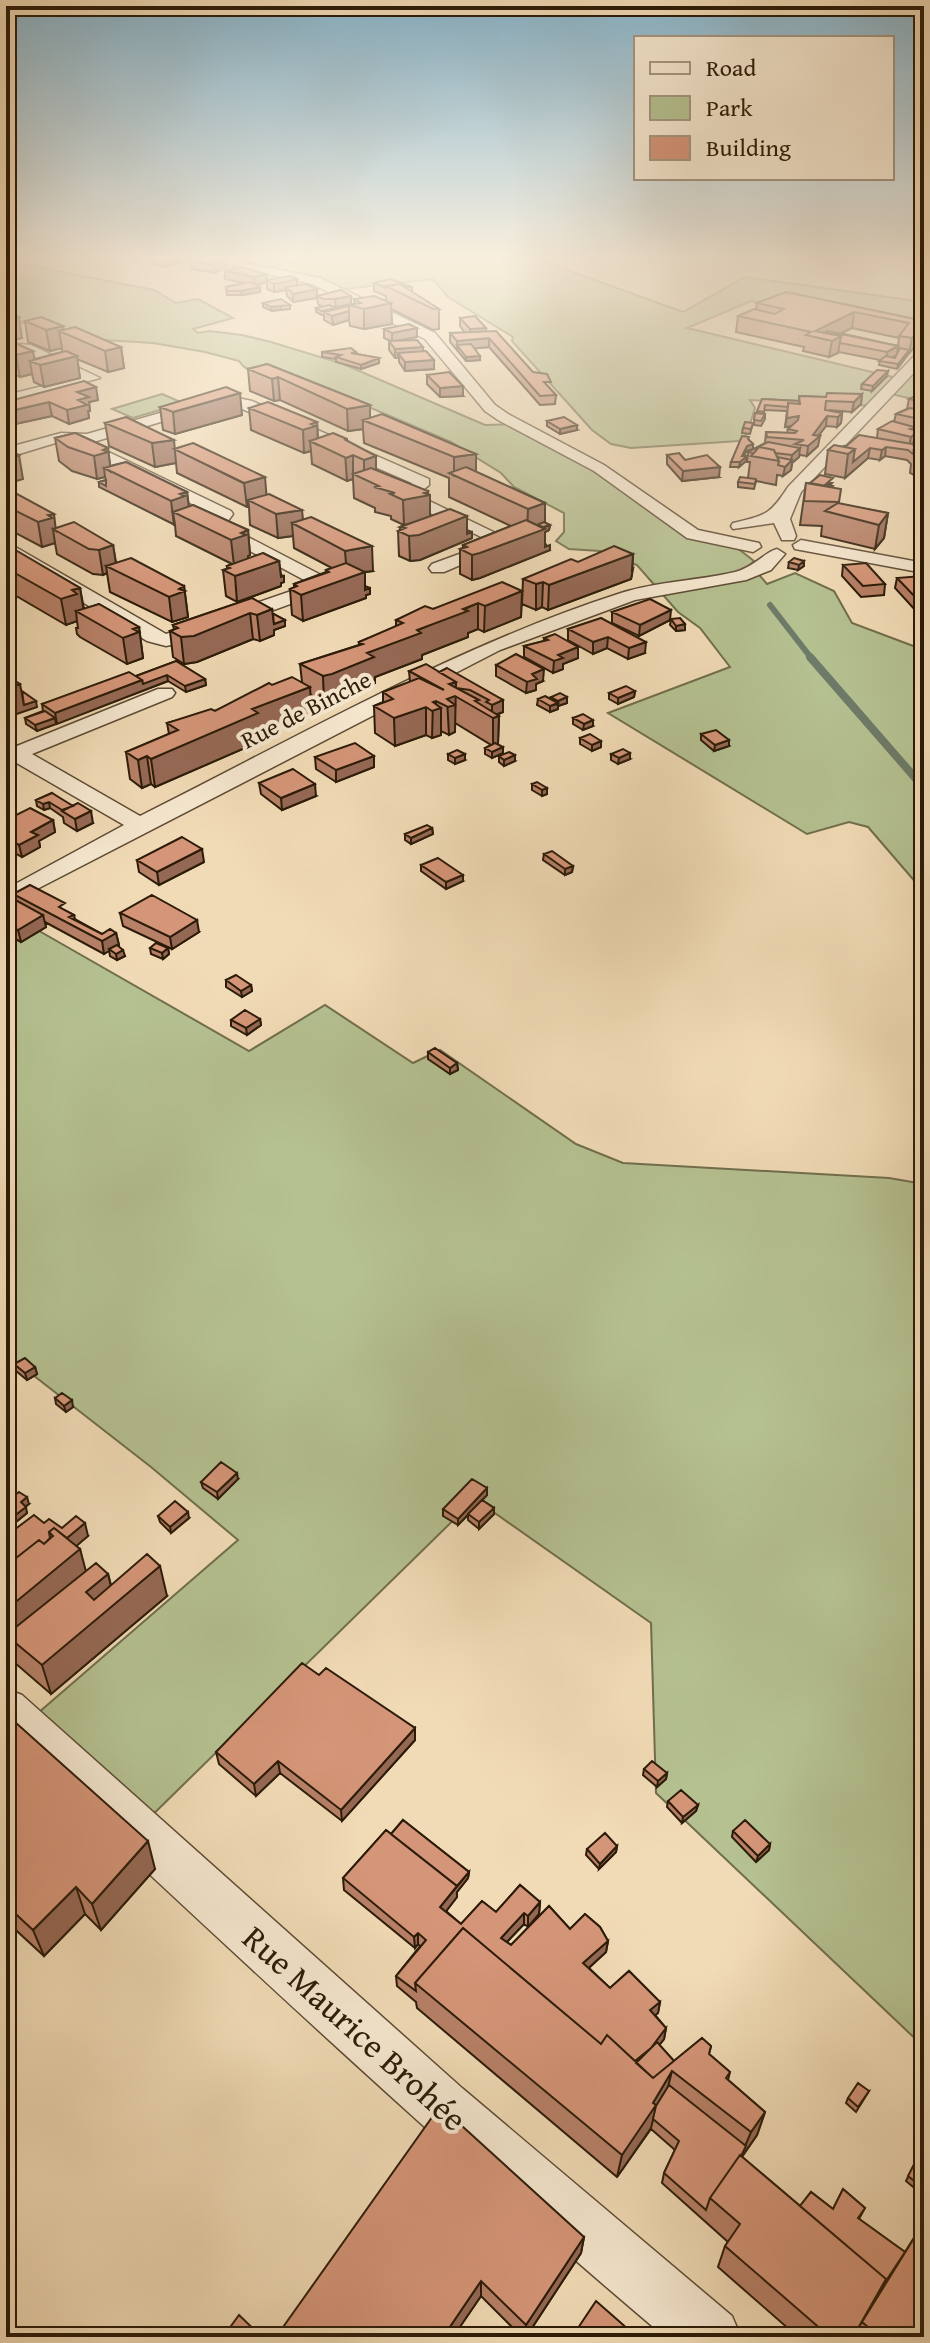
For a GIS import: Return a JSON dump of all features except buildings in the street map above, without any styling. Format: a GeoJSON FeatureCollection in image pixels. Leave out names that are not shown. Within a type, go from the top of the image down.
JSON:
{"type":"FeatureCollection","features":[{"type":"Feature","properties":{"kind":"street"},"geometry":{"type":"LineString","coordinates":[[6,399],[93,378],[69,367]]}},
{"type":"Feature","properties":{"kind":"street"},"geometry":{"type":"LineString","coordinates":[[457,367],[496,412],[599,468],[693,534],[753,547],[785,542]]}},
{"type":"Feature","properties":{"kind":"street"},"geometry":{"type":"LineString","coordinates":[[739,526],[770,519],[782,511],[794,490],[911,367]]}},
{"type":"Feature","properties":{"kind":"street"},"geometry":{"type":"LineString","coordinates":[[17,383],[38,393]]}},
{"type":"Feature","properties":{"kind":"street"},"geometry":{"type":"LineString","coordinates":[[188,395],[210,403]]}},
{"type":"Feature","properties":{"kind":"street"},"geometry":{"type":"LineString","coordinates":[[6,549],[154,637],[166,640],[309,591],[316,583],[313,578],[215,526],[225,514],[79,444],[88,438],[210,403],[233,401],[247,404],[423,482],[406,496],[506,542],[438,568]]}},
{"type":"Feature","properties":{"kind":"street"},"geometry":{"type":"LineString","coordinates":[[6,453],[61,437],[88,438]]}},
{"type":"Feature","properties":{"kind":"street"},"geometry":{"type":"LineString","coordinates":[[782,511],[785,542]]}},
{"type":"Feature","properties":{"kind":"street"},"geometry":{"type":"LineString","coordinates":[[670,516],[739,526],[785,542],[924,568]]}},
{"type":"Feature","properties":{"kind":"street","name":"Rue de Binche"},"geometry":{"type":"LineString","coordinates":[[6,898],[140,825],[493,646],[629,596],[740,576],[765,566],[785,542]]}},
{"type":"Feature","properties":{"kind":"street"},"geometry":{"type":"LineString","coordinates":[[10,751],[165,693]]}},
{"type":"Feature","properties":{"kind":"street"},"geometry":{"type":"LineString","coordinates":[[10,751],[140,825]]}},
{"type":"Feature","properties":{"kind":"street","name":"Rue Maurice Brohée"},"geometry":{"type":"LineString","coordinates":[[6,1710],[335,2011],[599,2246],[711,2337]]}},
{"type":"Feature","properties":{"kind":"green space"},"geometry":{"type":"Polygon","coordinates":[[[245,367],[351,367],[485,425],[515,424],[581,458],[693,534],[736,547],[754,561],[742,574],[755,570],[767,584],[795,573],[834,591],[852,623],[924,650],[924,892],[868,827],[849,822],[807,834],[608,713],[730,667],[700,628],[678,612],[637,565],[600,551],[569,549],[556,541],[564,532],[564,513],[514,487],[501,473],[451,442],[303,379],[267,375],[245,367]]]}},
{"type":"Feature","properties":{"kind":"green space"},"geometry":{"type":"Polygon","coordinates":[[[536,367],[852,367],[901,379],[912,367],[924,367],[924,402],[888,393],[876,406],[750,400],[755,408],[747,434],[739,441],[631,448],[611,444],[592,430],[536,367]]]}},
{"type":"Feature","properties":{"kind":"green space"},"geometry":{"type":"Polygon","coordinates":[[[162,394],[183,403],[133,418],[112,409],[162,394]]]}},
{"type":"Feature","properties":{"kind":"green space"},"geometry":{"type":"Polygon","coordinates":[[[6,912],[249,1051],[325,1005],[413,1063],[440,1050],[576,1144],[623,1163],[889,1178],[924,1184],[924,2047],[656,1793],[651,1623],[475,1499],[137,1830],[23,1726],[238,1540],[151,1467],[6,1354],[6,912]]]}},
{"type":"Feature","properties":{"kind":"waterway"},"geometry":{"type":"LineString","coordinates":[[770,605],[812,659]]}},
{"type":"Feature","properties":{"kind":"waterway"},"geometry":{"type":"LineString","coordinates":[[810,657],[924,788]]}}]}
